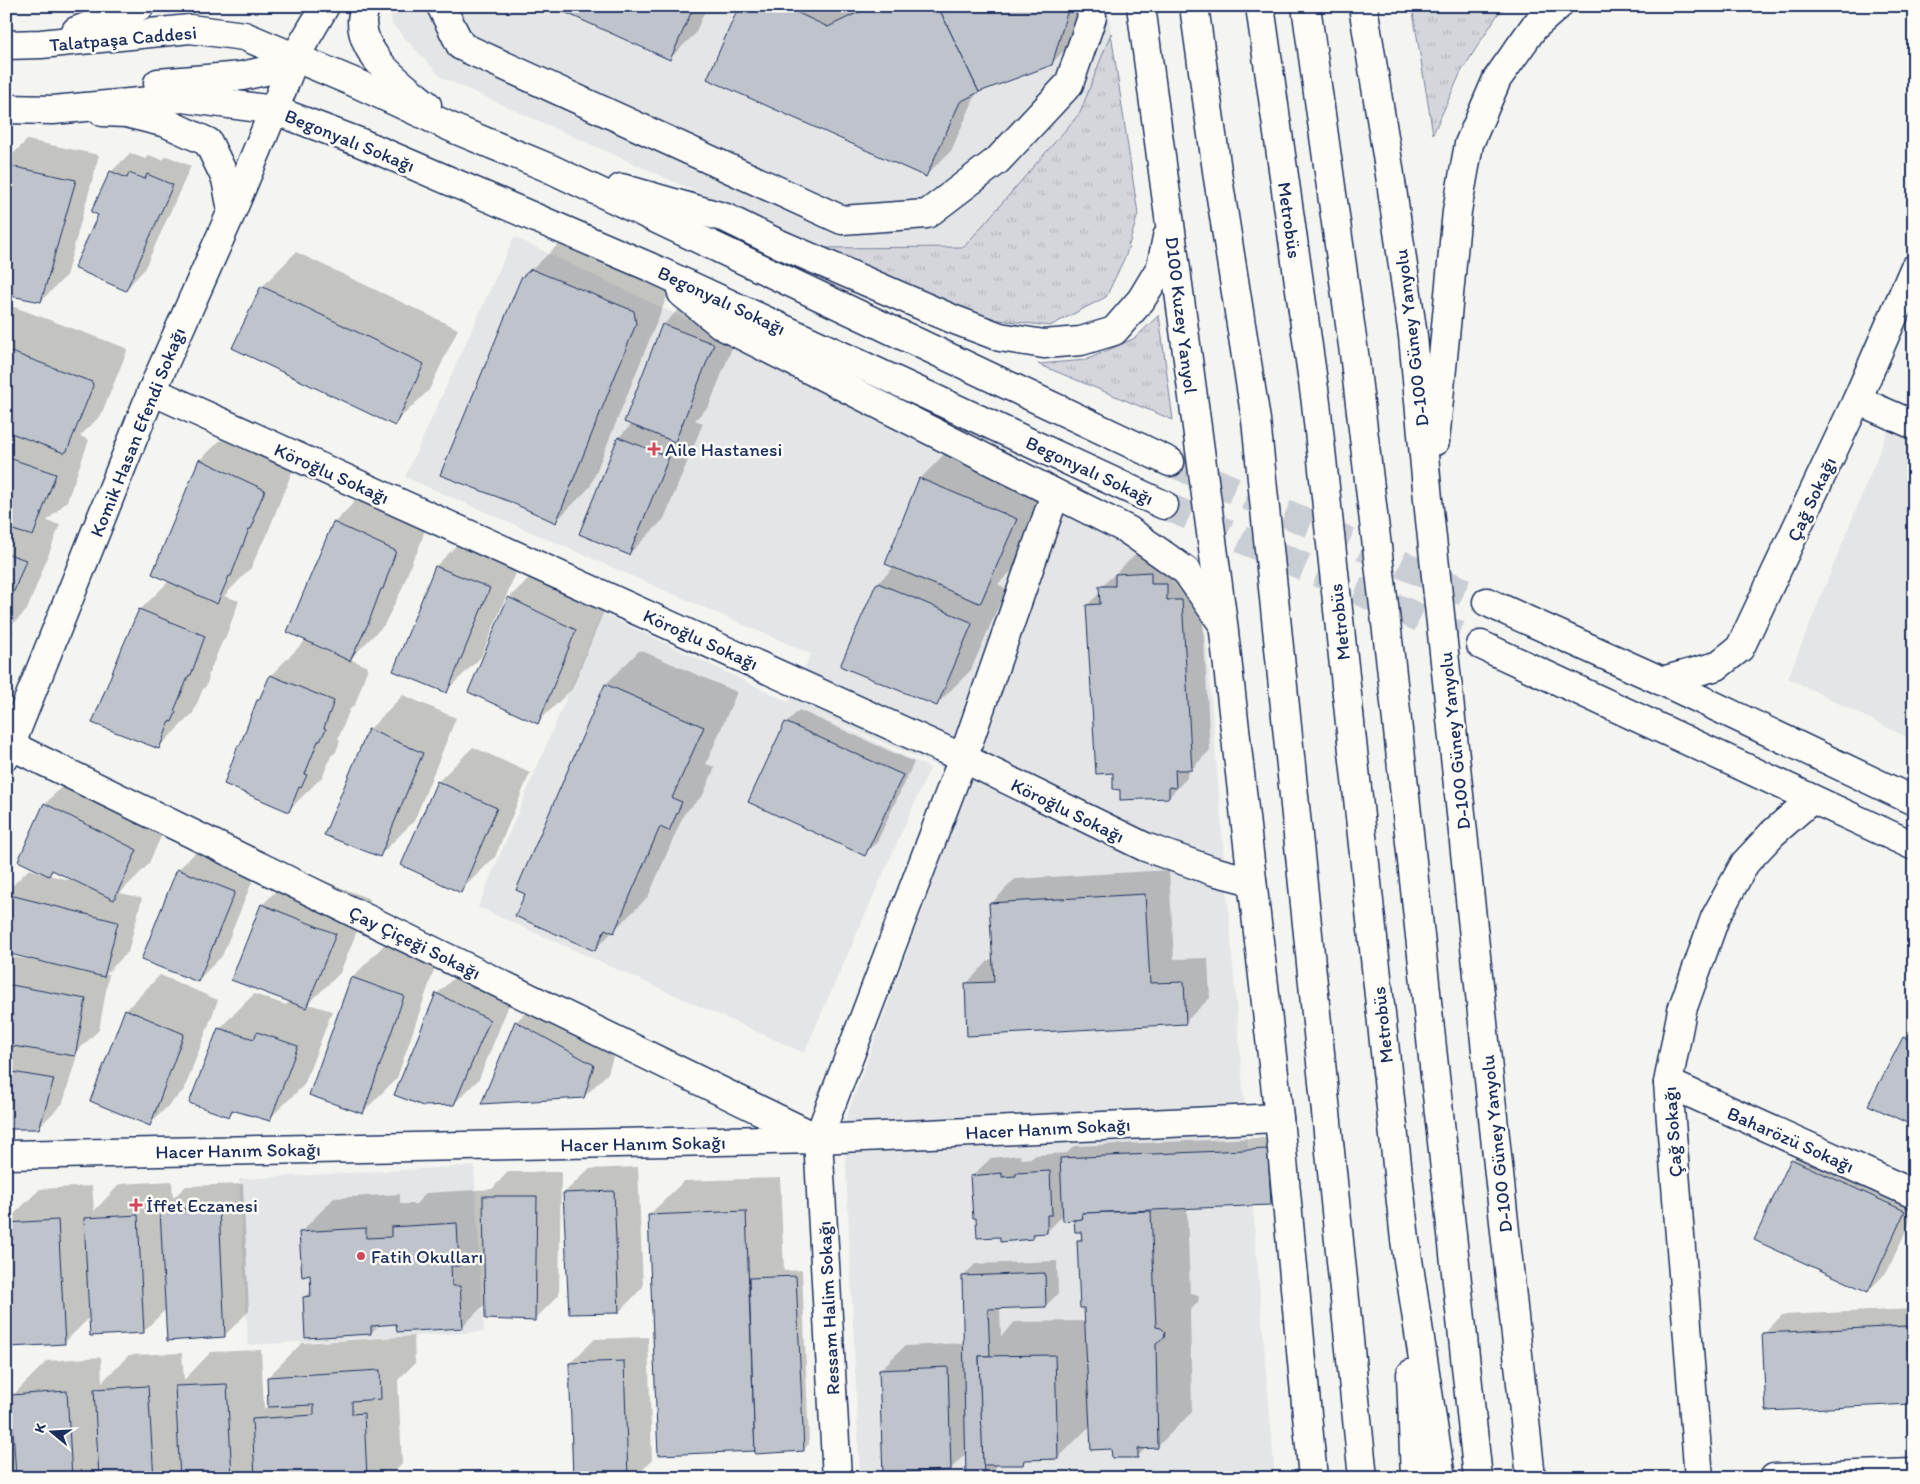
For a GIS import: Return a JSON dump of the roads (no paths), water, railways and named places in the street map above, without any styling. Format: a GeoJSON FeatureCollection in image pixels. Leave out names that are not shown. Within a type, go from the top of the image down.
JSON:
{"type":"FeatureCollection","features":[{"type":"Feature","properties":{"kind":"main road"},"geometry":{"type":"LineString","coordinates":[[41,44],[140,6]]}},
{"type":"Feature","properties":{"kind":"main road","name":"Komik Hasan Efendi Sokağı"},"geometry":{"type":"LineString","coordinates":[[9,751],[152,391],[232,211],[295,57],[325,6]]}},
{"type":"Feature","properties":{"kind":"main road"},"geometry":{"type":"LineString","coordinates":[[365,6],[362,22],[369,46],[388,73],[457,130]]}},
{"type":"Feature","properties":{"kind":"main road"},"geometry":{"type":"LineString","coordinates":[[441,6],[461,46],[842,220],[927,214],[998,160],[1069,84],[1092,17],[1090,6]]}},
{"type":"Feature","properties":{"kind":"main road","name":"D100 Kuzey Yanyol"},"geometry":{"type":"LineString","coordinates":[[1141,6],[1223,623],[1279,1118],[1313,1478]]}},
{"type":"Feature","properties":{"kind":"main road"},"geometry":{"type":"LineString","coordinates":[[1194,6],[1218,178],[1256,420],[1364,1478]]}},
{"type":"Feature","properties":{"kind":"main road","name":"Metrobüs"},"geometry":{"type":"LineString","coordinates":[[1260,6],[1316,403],[1405,1240],[1441,1478]]}},
{"type":"Feature","properties":{"kind":"main road"},"geometry":{"type":"LineString","coordinates":[[1306,6],[1354,353],[1385,616],[1478,1478]]}},
{"type":"Feature","properties":{"kind":"main road","name":"D-100 Güney Yanyolu"},"geometry":{"type":"LineString","coordinates":[[1363,6],[1413,336],[1429,510],[1531,1478]]}},
{"type":"Feature","properties":{"kind":"main road"},"geometry":{"type":"LineString","coordinates":[[1429,510],[1457,211],[1469,144],[1497,79],[1534,26],[1558,6]]}},
{"type":"Feature","properties":{"kind":"main road","name":"Talatpaşa Caddesi"},"geometry":{"type":"LineString","coordinates":[[6,45],[41,44],[190,29],[244,36],[295,57]]}},
{"type":"Feature","properties":{"kind":"main road"},"geometry":{"type":"LineString","coordinates":[[53,110],[154,84],[242,76],[265,71],[295,57],[457,130],[549,168],[1170,462]]}},
{"type":"Feature","properties":{"kind":"main road"},"geometry":{"type":"LineString","coordinates":[[53,110],[183,98],[274,110]]}},
{"type":"Feature","properties":{"kind":"main road"},"geometry":{"type":"LineString","coordinates":[[6,109],[126,113],[166,123],[208,142],[226,179],[232,211]]}},
{"type":"Feature","properties":{"kind":"main road","name":"Begonyalı Sokağı"},"geometry":{"type":"LineString","coordinates":[[274,110],[359,142],[650,267],[1164,505]]}},
{"type":"Feature","properties":{"kind":"main road"},"geometry":{"type":"LineString","coordinates":[[549,168],[726,218],[775,242],[955,320],[1000,337],[1044,344],[1081,341],[1114,332],[1141,300],[1161,267],[1170,221]]}},
{"type":"Feature","properties":{"kind":"main road"},"geometry":{"type":"LineString","coordinates":[[650,267],[723,326],[1128,530],[1186,571],[1223,623]]}},
{"type":"Feature","properties":{"kind":"main road","name":"Çağ Sokağı"},"geometry":{"type":"LineString","coordinates":[[1662,681],[1717,666],[1740,648],[1857,400],[1914,269]]}},
{"type":"Feature","properties":{"kind":"main road","name":"Köroğlu Sokağı"},"geometry":{"type":"LineString","coordinates":[[152,391],[963,758],[1145,847],[1213,871],[1252,881]]}},
{"type":"Feature","properties":{"kind":"main road"},"geometry":{"type":"LineString","coordinates":[[1857,400],[1914,425]]}},
{"type":"Feature","properties":{"kind":"main road"},"geometry":{"type":"LineString","coordinates":[[818,1139],[963,758],[1055,494]]}},
{"type":"Feature","properties":{"kind":"main road"},"geometry":{"type":"LineString","coordinates":[[1487,602],[1662,681],[1914,801]]}},
{"type":"Feature","properties":{"kind":"main road"},"geometry":{"type":"LineString","coordinates":[[1481,645],[1914,846]]}},
{"type":"Feature","properties":{"kind":"main road","name":"Çay Çiçeği Sokağı"},"geometry":{"type":"LineString","coordinates":[[9,751],[818,1139]]}},
{"type":"Feature","properties":{"kind":"main road","name":"Çağ Sokağı"},"geometry":{"type":"LineString","coordinates":[[1699,1478],[1668,1083],[1682,1010],[1715,918],[1746,863],[1773,833],[1812,799]]}},
{"type":"Feature","properties":{"kind":"main road","name":"Baharözü Sokağı"},"geometry":{"type":"LineString","coordinates":[[1668,1083],[1914,1194]]}},
{"type":"Feature","properties":{"kind":"main road","name":"Hacer Hanım Sokağı"},"geometry":{"type":"LineString","coordinates":[[6,1155],[818,1139],[1279,1118]]}},
{"type":"Feature","properties":{"kind":"main road","name":"Ressam Halim Sokağı"},"geometry":{"type":"LineString","coordinates":[[818,1139],[837,1478]]}},
{"type":"Feature","properties":{"kind":"main road","name":"Metrobüs"},"geometry":{"type":"LineString","coordinates":[[1405,1240],[1415,1478]]}},
{"type":"Feature","properties":{"kind":"main road"},"geometry":{"type":"LineString","coordinates":[[1774,1478],[1914,1473]]}},
{"type":"Feature","properties":{"kind":"tunnel"},"geometry":{"type":"LineString","coordinates":[[1170,462],[1487,602]]}},
{"type":"Feature","properties":{"kind":"tunnel"},"geometry":{"type":"LineString","coordinates":[[1164,505],[1481,645]]}},
{"type":"Feature","properties":{"kind":"place","name":"Aile Hastanesi"},"geometry":{"type":"Point","coordinates":[654,449]}},
{"type":"Feature","properties":{"kind":"place","name":"İffet Eczanesi"},"geometry":{"type":"Point","coordinates":[136,1205]}},
{"type":"Feature","properties":{"kind":"place","name":"Fatih Okulları"},"geometry":{"type":"Point","coordinates":[361,1256]}}]}
